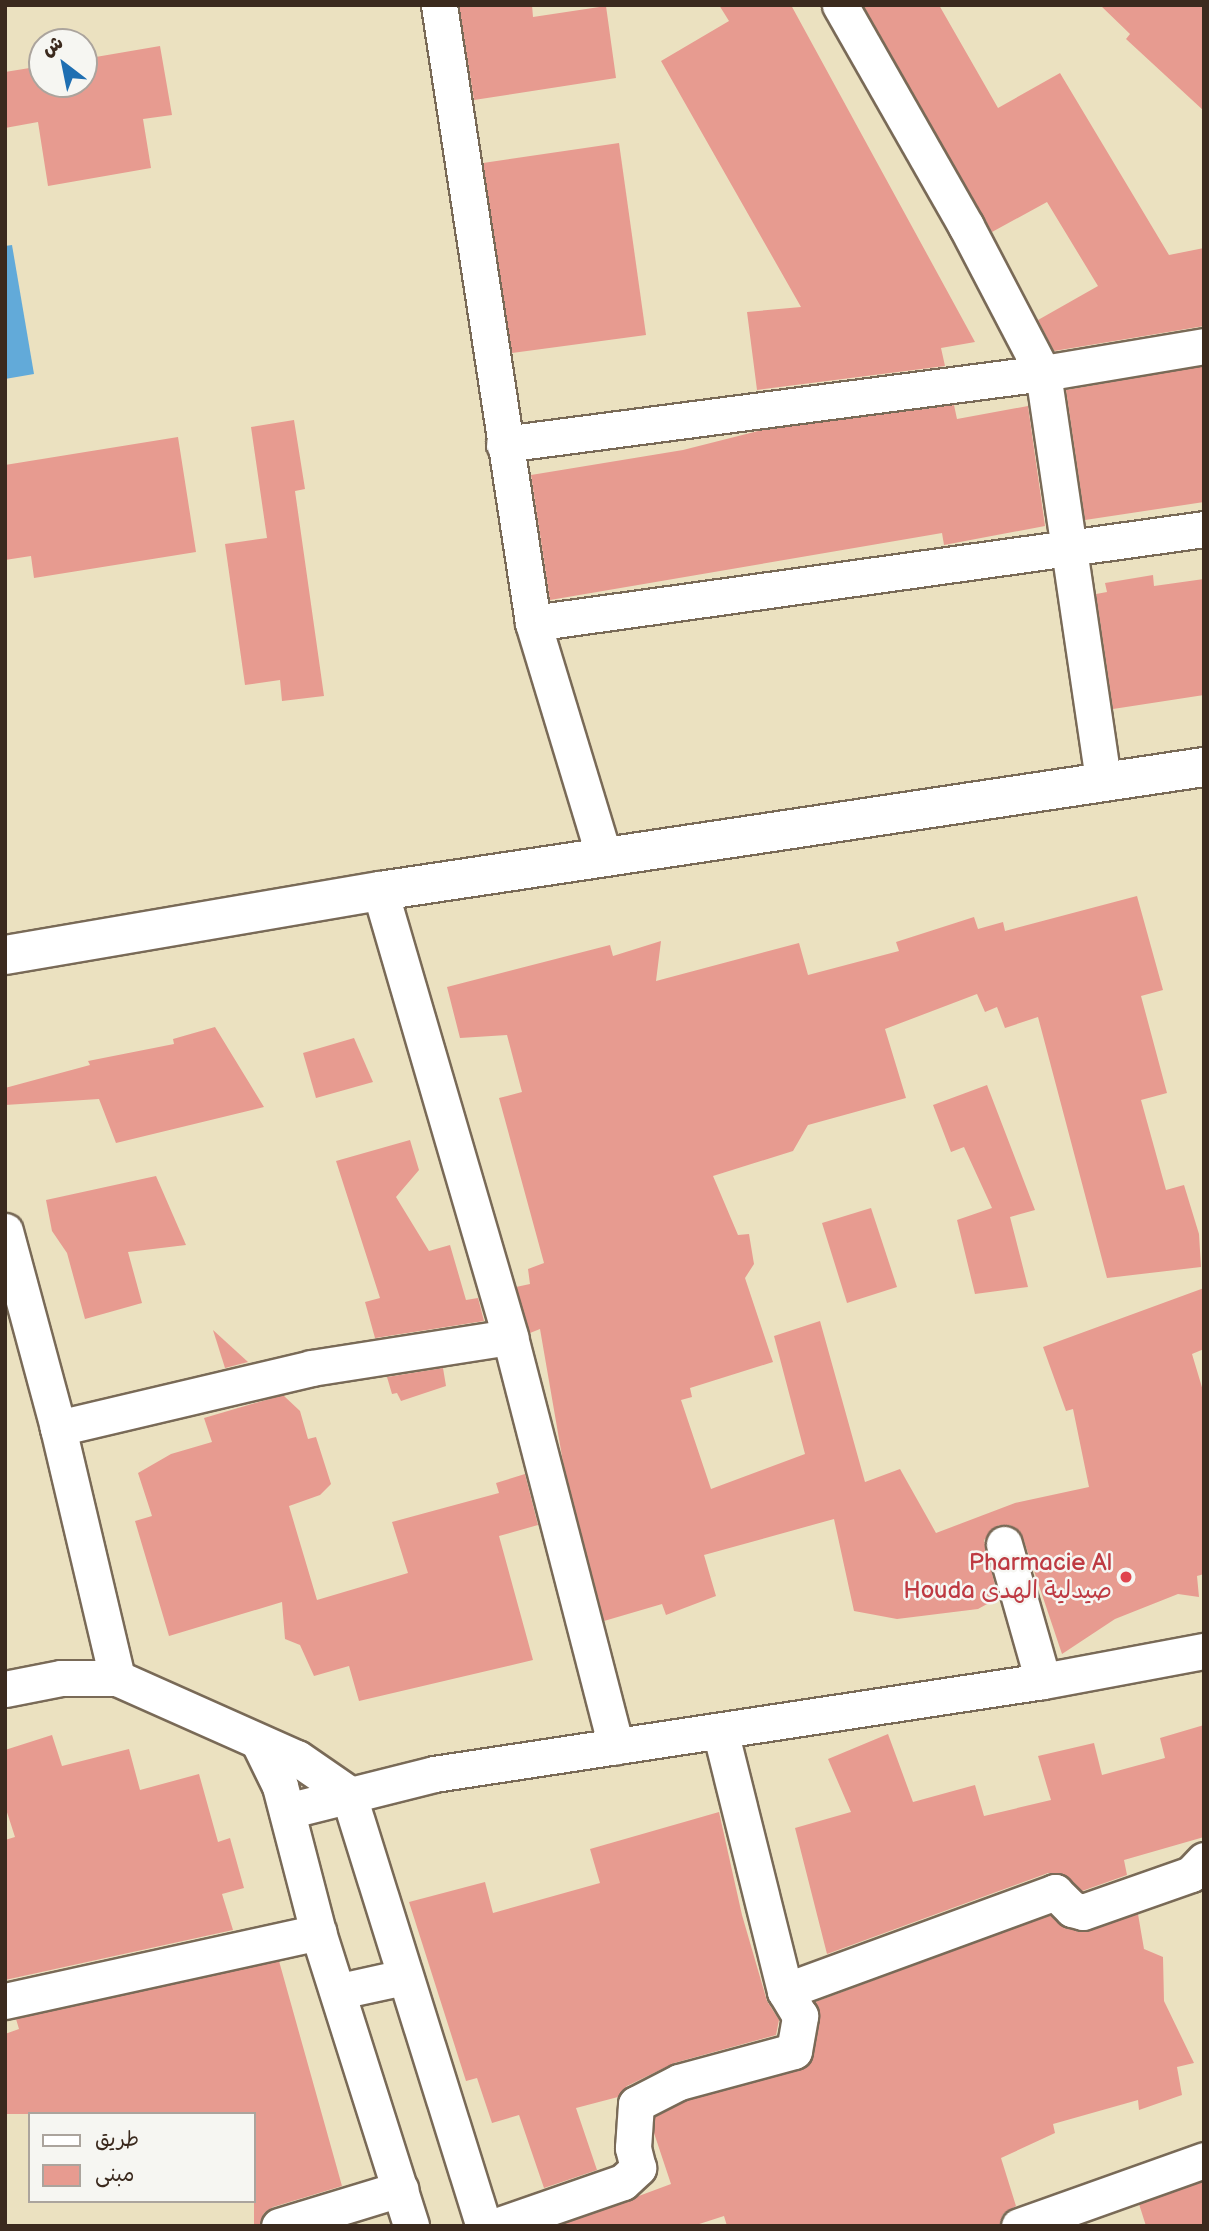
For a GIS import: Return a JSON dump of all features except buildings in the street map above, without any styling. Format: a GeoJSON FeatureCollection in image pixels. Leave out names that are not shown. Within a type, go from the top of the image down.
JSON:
{"type":"FeatureCollection","features":[{"type":"Feature","properties":{"kind":"main road"},"geometry":{"type":"LineString","coordinates":[[5,955],[380,891],[1204,767]]}},
{"type":"Feature","properties":{"kind":"street"},"geometry":{"type":"LineString","coordinates":[[439,5],[533,623],[604,857]]}},
{"type":"Feature","properties":{"kind":"street"},"geometry":{"type":"LineString","coordinates":[[840,5],[966,226],[1043,373],[1102,781]]}},
{"type":"Feature","properties":{"kind":"street"},"geometry":{"type":"LineString","coordinates":[[504,444],[1043,373],[1204,346]]}},
{"type":"Feature","properties":{"kind":"street"},"geometry":{"type":"LineString","coordinates":[[533,623],[1204,529]]}},
{"type":"Feature","properties":{"kind":"street"},"geometry":{"type":"LineString","coordinates":[[380,891],[510,1338],[616,1746]]}},
{"type":"Feature","properties":{"kind":"street"},"geometry":{"type":"LineString","coordinates":[[5,1231],[58,1428],[117,1678]]}},
{"type":"Feature","properties":{"kind":"street"},"geometry":{"type":"LineString","coordinates":[[58,1428],[311,1368],[510,1338]]}},
{"type":"Feature","properties":{"kind":"street"},"geometry":{"type":"LineString","coordinates":[[1004,1544],[1043,1681]]}},
{"type":"Feature","properties":{"kind":"street"},"geometry":{"type":"LineString","coordinates":[[287,1811],[348,1793],[434,1774],[1043,1681],[1204,1651]]}},
{"type":"Feature","properties":{"kind":"street"},"geometry":{"type":"LineString","coordinates":[[5,1689],[61,1678],[117,1678],[297,1758],[348,1793],[484,2226]]}},
{"type":"Feature","properties":{"kind":"street"},"geometry":{"type":"LineString","coordinates":[[496,2226],[623,2182],[638,2168],[633,2148],[636,2104],[679,2082],[794,2052],[800,2016],[785,1991],[720,1731]]}},
{"type":"Feature","properties":{"kind":"street"},"geometry":{"type":"LineString","coordinates":[[259,1743],[275,1769],[318,1932],[340,1992],[411,2226]]}},
{"type":"Feature","properties":{"kind":"street"},"geometry":{"type":"LineString","coordinates":[[785,1991],[1055,1892],[1072,1909],[1083,1912],[1191,1874],[1204,1860]]}},
{"type":"Feature","properties":{"kind":"street"},"geometry":{"type":"LineString","coordinates":[[5,2001],[318,1932]]}},
{"type":"Feature","properties":{"kind":"street"},"geometry":{"type":"LineString","coordinates":[[340,1992],[404,1977]]}},
{"type":"Feature","properties":{"kind":"street"},"geometry":{"type":"LineString","coordinates":[[1019,2226],[1204,2160]]}},
{"type":"Feature","properties":{"kind":"street"},"geometry":{"type":"LineString","coordinates":[[279,2226],[400,2189]]}},
{"type":"Feature","properties":{"kind":"water"},"geometry":{"type":"Polygon","coordinates":[[[12,245],[34,374],[5,379],[5,246],[12,245]]]}},
{"type":"Feature","properties":{"kind":"place","name":"Pharmacie Al Houda صيدلية الهدى"},"geometry":{"type":"Point","coordinates":[1126,1577]}}]}
